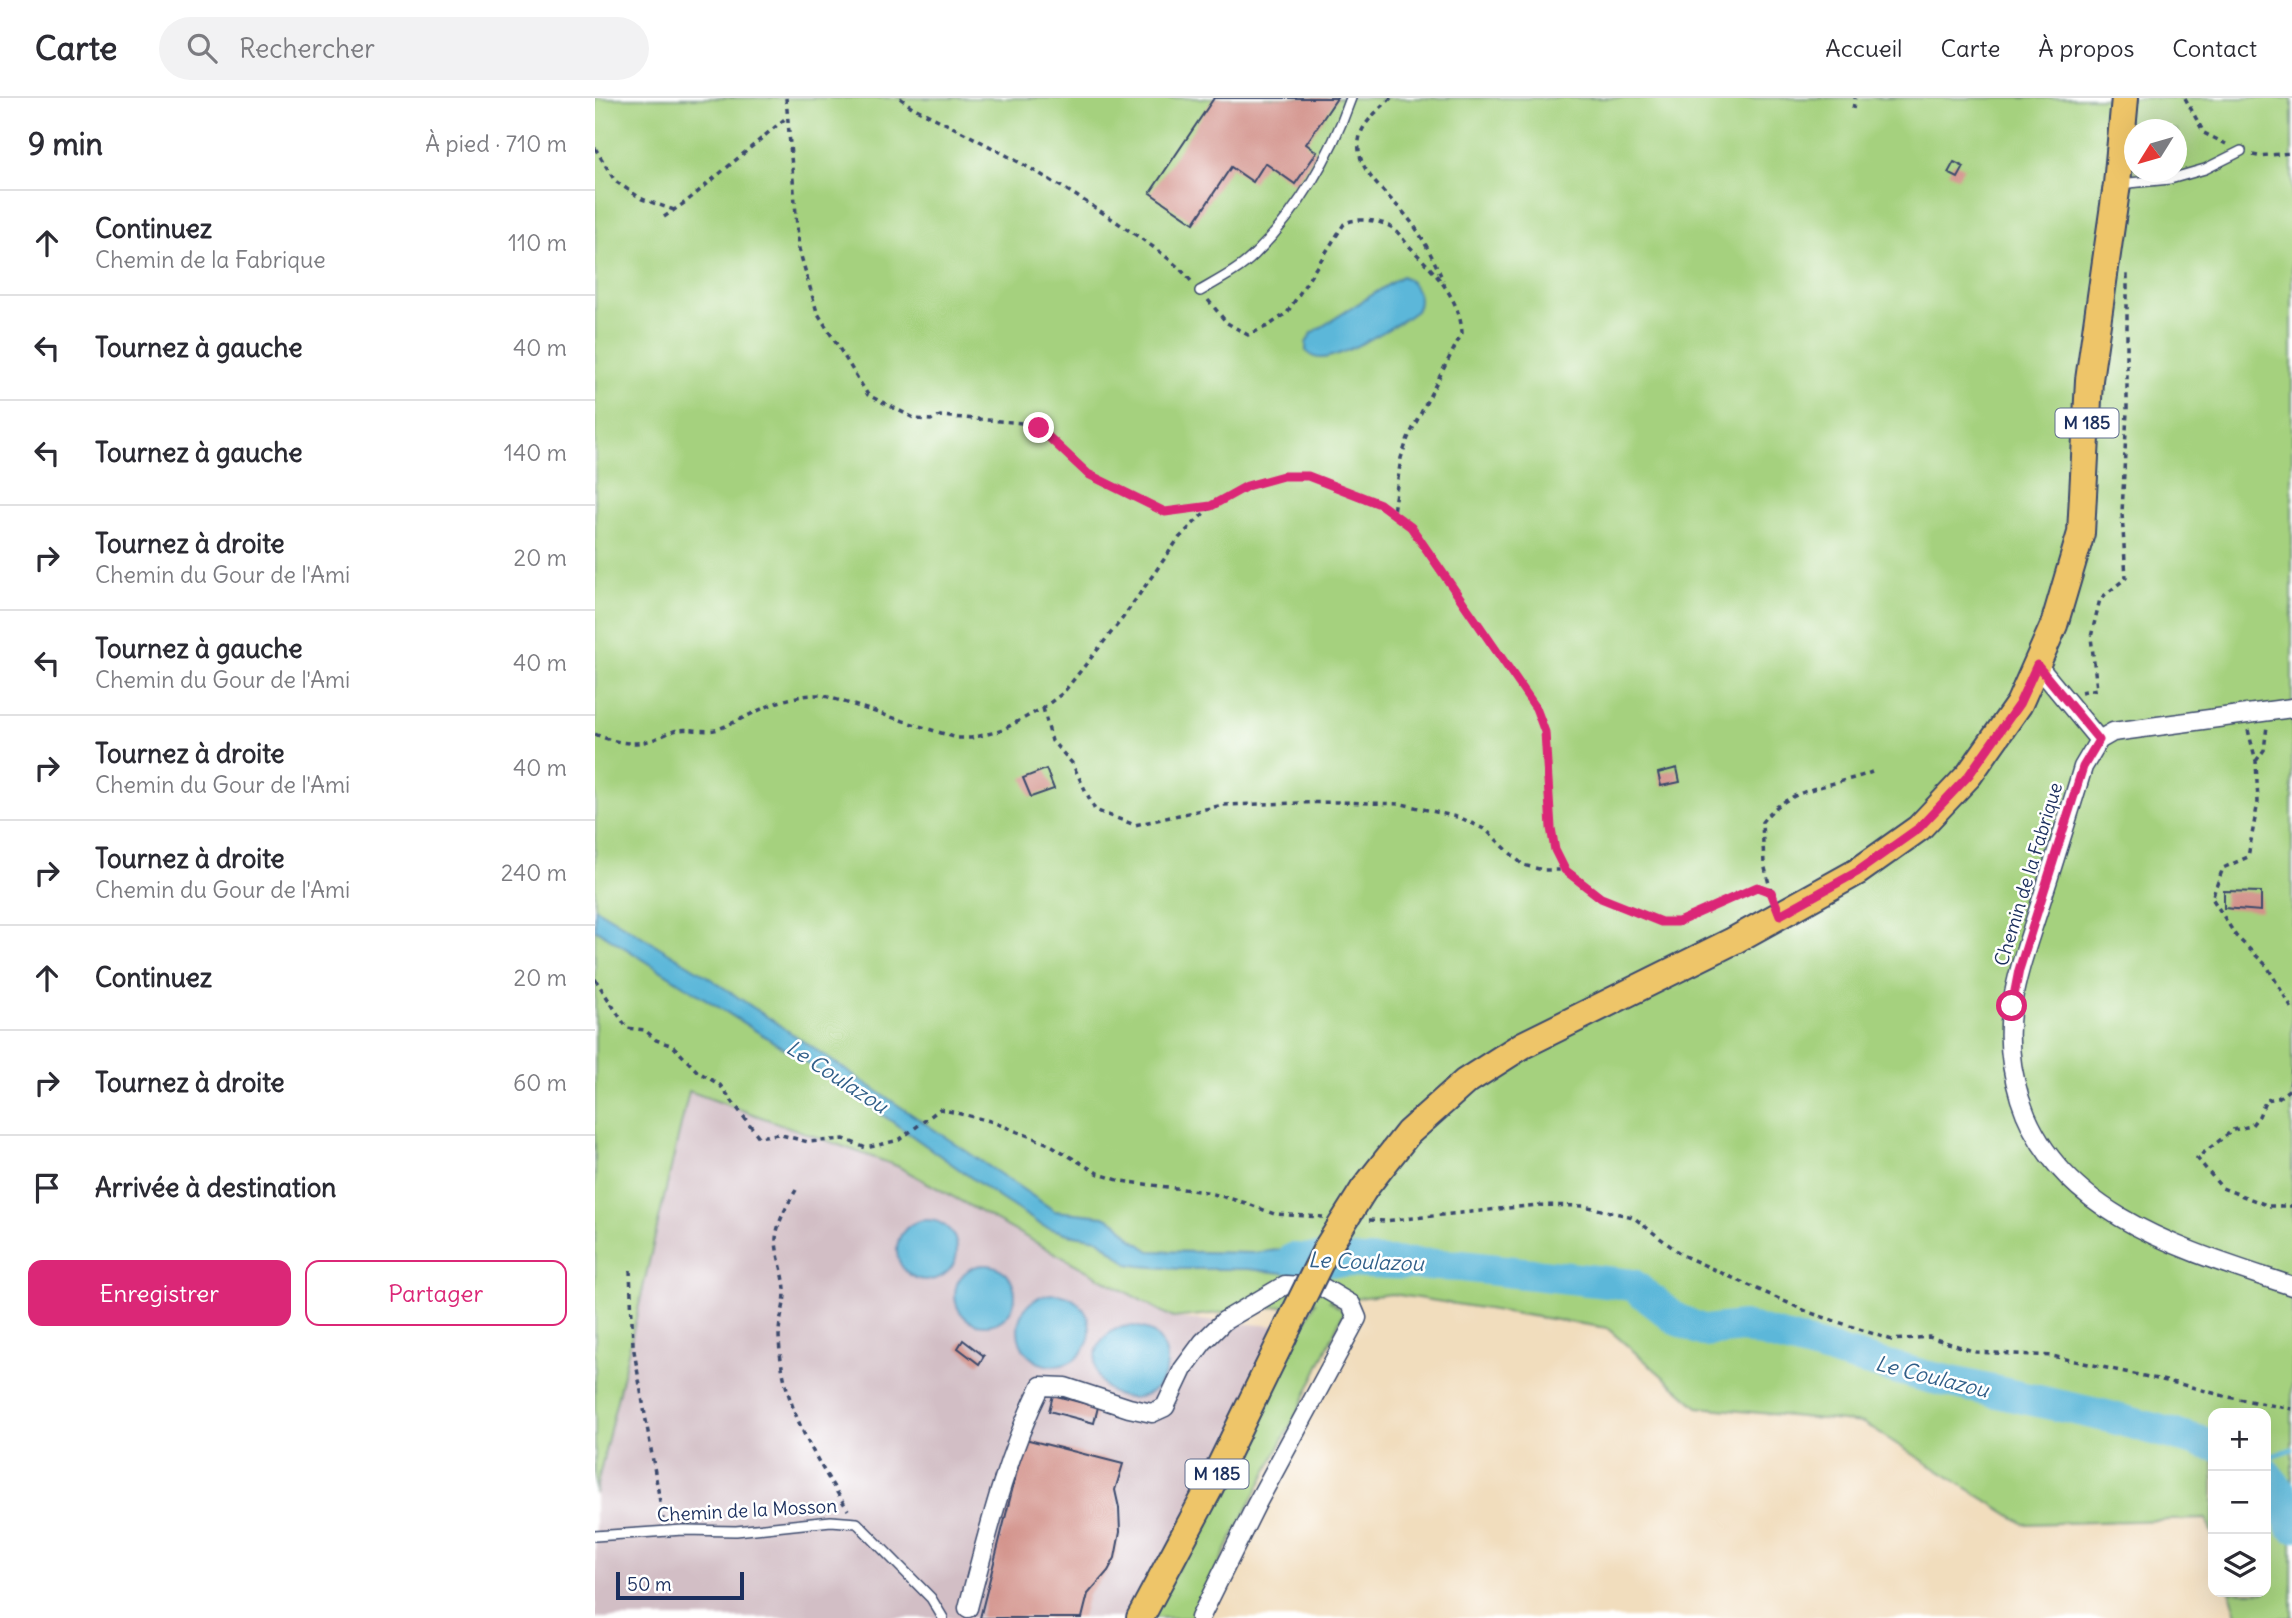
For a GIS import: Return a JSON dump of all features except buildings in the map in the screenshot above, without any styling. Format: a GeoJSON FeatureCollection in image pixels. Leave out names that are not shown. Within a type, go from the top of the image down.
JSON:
{"type":"FeatureCollection","features":[{"type":"Feature","properties":{"kind":"main road","name":"M 185"},"geometry":{"type":"LineString","coordinates":[[1140,1618],[1209,1489],[1327,1248],[1364,1189],[1408,1133],[1465,1082],[1524,1045],[1733,941],[1776,904],[1857,872],[1919,828],[1969,775],[2019,704],[2054,625],[2081,533],[2089,380],[2117,184],[2125,98]]}},
{"type":"Feature","properties":{"kind":"street"},"geometry":{"type":"LineString","coordinates":[[2037,665],[2099,740],[2113,732],[2292,708]]}},
{"type":"Feature","properties":{"kind":"street","name":"Chemin de la Fabrique"},"geometry":{"type":"LineString","coordinates":[[2099,740],[2083,767],[2019,970],[2012,1006],[2010,1041],[2014,1081],[2025,1114],[2042,1149],[2059,1170],[2084,1193],[2112,1212],[2140,1230],[2231,1266],[2292,1286]]}},
{"type":"Feature","properties":{"kind":"street"},"geometry":{"type":"LineString","coordinates":[[968,1608],[1003,1477],[1025,1418],[1041,1386],[1065,1387],[1152,1413],[1165,1407],[1183,1369],[1203,1342],[1224,1321],[1285,1285],[1322,1287],[1351,1304],[1357,1318],[1256,1505],[1200,1618]]}},
{"type":"Feature","properties":{"kind":"lane"},"geometry":{"type":"LineString","coordinates":[[1200,291],[1253,256],[1277,229],[1309,186],[1339,130],[1351,98]]}},
{"type":"Feature","properties":{"kind":"lane"},"geometry":{"type":"LineString","coordinates":[[2117,184],[2170,178],[2204,169],[2241,151]]}},
{"type":"Feature","properties":{"kind":"lane","name":"Chemin de la Mosson"},"geometry":{"type":"LineString","coordinates":[[595,1536],[665,1531],[736,1531],[831,1521],[857,1523],[931,1598],[943,1618]]}},
{"type":"Feature","properties":{"kind":"path"},"geometry":{"type":"LineString","coordinates":[[786,98],[799,249],[817,312],[869,395],[916,419],[931,420],[940,416],[1023,423],[1039,428],[1088,474],[1165,512],[1211,506]]}},
{"type":"Feature","properties":{"kind":"path"},"geometry":{"type":"LineString","coordinates":[[1391,98],[1367,122],[1359,141],[1361,159],[1371,177],[1409,219],[1433,258],[1445,285]]}},
{"type":"Feature","properties":{"kind":"path"},"geometry":{"type":"LineString","coordinates":[[1853,109],[1855,98]]}},
{"type":"Feature","properties":{"kind":"path"},"geometry":{"type":"LineString","coordinates":[[2185,98],[2204,133],[2258,156],[2292,153]]}},
{"type":"Feature","properties":{"kind":"path"},"geometry":{"type":"LineString","coordinates":[[664,218],[787,117]]}},
{"type":"Feature","properties":{"kind":"path"},"geometry":{"type":"LineString","coordinates":[[595,148],[615,181],[642,199],[674,210]]}},
{"type":"Feature","properties":{"kind":"path"},"geometry":{"type":"LineString","coordinates":[[2062,696],[2097,689],[2091,637],[2100,599],[2126,578],[2122,513],[2127,411],[2128,271]]}},
{"type":"Feature","properties":{"kind":"path"},"geometry":{"type":"LineString","coordinates":[[595,734],[605,739],[629,743],[646,742],[678,730],[718,730],[755,711],[804,694],[823,695],[957,738],[1000,731],[1043,708],[1063,693],[1122,619],[1179,538],[1211,506],[1247,486],[1283,476],[1308,476],[1380,504],[1411,527],[1536,708],[1545,732],[1551,828],[1555,850],[1565,870],[1601,898],[1661,922],[1678,922],[1757,887],[1776,904]]}},
{"type":"Feature","properties":{"kind":"path"},"geometry":{"type":"LineString","coordinates":[[1043,708],[1052,741],[1072,763],[1095,810],[1135,825],[1223,805],[1337,802],[1402,804],[1461,818],[1486,830],[1523,865],[1543,870],[1565,870]]}},
{"type":"Feature","properties":{"kind":"path"},"geometry":{"type":"LineString","coordinates":[[2247,713],[2248,733],[2256,761],[2258,802],[2248,857],[2223,869],[2212,898],[2236,936],[2267,966],[2292,1009]]}},
{"type":"Feature","properties":{"kind":"path"},"geometry":{"type":"LineString","coordinates":[[2256,761],[2264,750],[2267,726],[2276,722]]}},
{"type":"Feature","properties":{"kind":"path"},"geometry":{"type":"LineString","coordinates":[[1776,904],[1764,864],[1762,822],[1772,809],[1798,792],[1853,780],[1873,772]]}},
{"type":"Feature","properties":{"kind":"path"},"geometry":{"type":"LineString","coordinates":[[595,979],[627,1028],[645,1030],[656,1040],[673,1046],[697,1071],[720,1085],[759,1137],[778,1134],[808,1142],[844,1139],[866,1148],[899,1140],[940,1110],[990,1121],[1049,1144],[1099,1174],[1121,1181],[1206,1192],[1274,1214],[1329,1217]]}},
{"type":"Feature","properties":{"kind":"path"},"geometry":{"type":"LineString","coordinates":[[2292,1070],[2290,1089],[2278,1098],[2266,1100],[2251,1126],[2234,1130],[2197,1158],[2222,1188],[2269,1206],[2292,1206]]}},
{"type":"Feature","properties":{"kind":"path"},"geometry":{"type":"LineString","coordinates":[[796,1190],[783,1215],[776,1239],[785,1292],[779,1331],[781,1372],[815,1458],[857,1523]]}},
{"type":"Feature","properties":{"kind":"path"},"geometry":{"type":"LineString","coordinates":[[1357,1219],[1385,1221],[1537,1205],[1584,1206],[1633,1217],[1682,1255],[1808,1312],[1892,1340],[1929,1337],[1976,1352],[2062,1358],[2228,1397],[2292,1409]]}},
{"type":"Feature","properties":{"kind":"path"},"geometry":{"type":"LineString","coordinates":[[630,1270],[633,1345],[665,1531]]}},
{"type":"Feature","properties":{"kind":"shaded area"},"geometry":{"type":"Polygon","coordinates":[[[689,1091],[897,1166],[1173,1318],[1288,1327],[1139,1618],[595,1618],[595,1494],[689,1091]]]}},
{"type":"Feature","properties":{"kind":"green space"},"geometry":{"type":"Polygon","coordinates":[[[595,98],[2292,98],[2292,1618],[2238,1618],[2232,1597],[2271,1597],[2271,1408],[2208,1408],[2208,1522],[2207,1519],[2024,1524],[1863,1423],[1698,1407],[1607,1328],[1392,1294],[1330,1301],[1344,1312],[1296,1415],[1191,1618],[1152,1618],[1315,1303],[1173,1318],[897,1166],[689,1091],[595,1494],[595,98]]]}},
{"type":"Feature","properties":{"kind":"water"},"geometry":{"type":"Polygon","coordinates":[[[1402,276],[1411,282],[1419,295],[1416,311],[1384,332],[1330,357],[1319,358],[1306,351],[1306,343],[1312,333],[1402,276]]]}},
{"type":"Feature","properties":{"kind":"water"},"geometry":{"type":"Polygon","coordinates":[[[595,908],[699,971],[1055,1211],[1104,1216],[1118,1223],[1131,1238],[1150,1251],[1253,1253],[1302,1247],[1324,1248],[1310,1272],[1140,1266],[1128,1264],[1098,1239],[1043,1226],[832,1079],[595,929],[595,908]]]}},
{"type":"Feature","properties":{"kind":"water"},"geometry":{"type":"Polygon","coordinates":[[[921,1220],[933,1220],[952,1233],[957,1250],[955,1262],[944,1275],[933,1280],[921,1280],[902,1267],[897,1256],[897,1244],[910,1225],[921,1220]]]}},
{"type":"Feature","properties":{"kind":"water"},"geometry":{"type":"Polygon","coordinates":[[[979,1265],[991,1265],[1010,1278],[1015,1295],[1013,1307],[1002,1320],[991,1325],[979,1325],[960,1312],[955,1301],[955,1289],[968,1270],[979,1265]]]}},
{"type":"Feature","properties":{"kind":"water"},"geometry":{"type":"Polygon","coordinates":[[[1054,1294],[1074,1300],[1084,1310],[1090,1330],[1084,1350],[1074,1360],[1054,1366],[1034,1360],[1024,1350],[1018,1330],[1024,1310],[1034,1300],[1054,1294]]]}},
{"type":"Feature","properties":{"kind":"water"},"geometry":{"type":"Polygon","coordinates":[[[1131,1326],[1151,1332],[1161,1342],[1167,1362],[1161,1382],[1151,1392],[1131,1398],[1111,1392],[1101,1382],[1095,1362],[1101,1342],[1111,1332],[1131,1326]]]}},
{"type":"Feature","properties":{"kind":"waterway","name":"Le Coulazou"},"geometry":{"type":"LineString","coordinates":[[1293,1259],[1461,1266],[1633,1285],[1676,1319],[1704,1331],[1743,1327],[1929,1377],[2106,1416],[2208,1444]]}},
{"type":"Feature","properties":{"kind":"waterway"},"geometry":{"type":"LineString","coordinates":[[2271,1456],[2292,1449]]}},
{"type":"Feature","properties":{"kind":"waterway","name":"Le Coulazou"},"geometry":{"type":"LineString","coordinates":[[2271,1480],[2282,1494],[2292,1526]]}},
{"type":"Feature","properties":{"kind":"route"},"geometry":{"type":"LineString","coordinates":[[1039,428],[1088,474],[1165,512],[1211,506],[1247,486],[1283,476],[1308,476],[1380,504],[1393,512],[1411,527],[1536,708],[1545,732],[1551,828],[1555,850],[1565,870],[1601,898],[1661,922],[1678,922],[1757,887],[1771,892],[1780,915],[1857,872],[1919,828],[1969,775],[2019,704],[2037,665],[2099,740],[2083,767],[2019,970],[2012,1006]]}}]}
